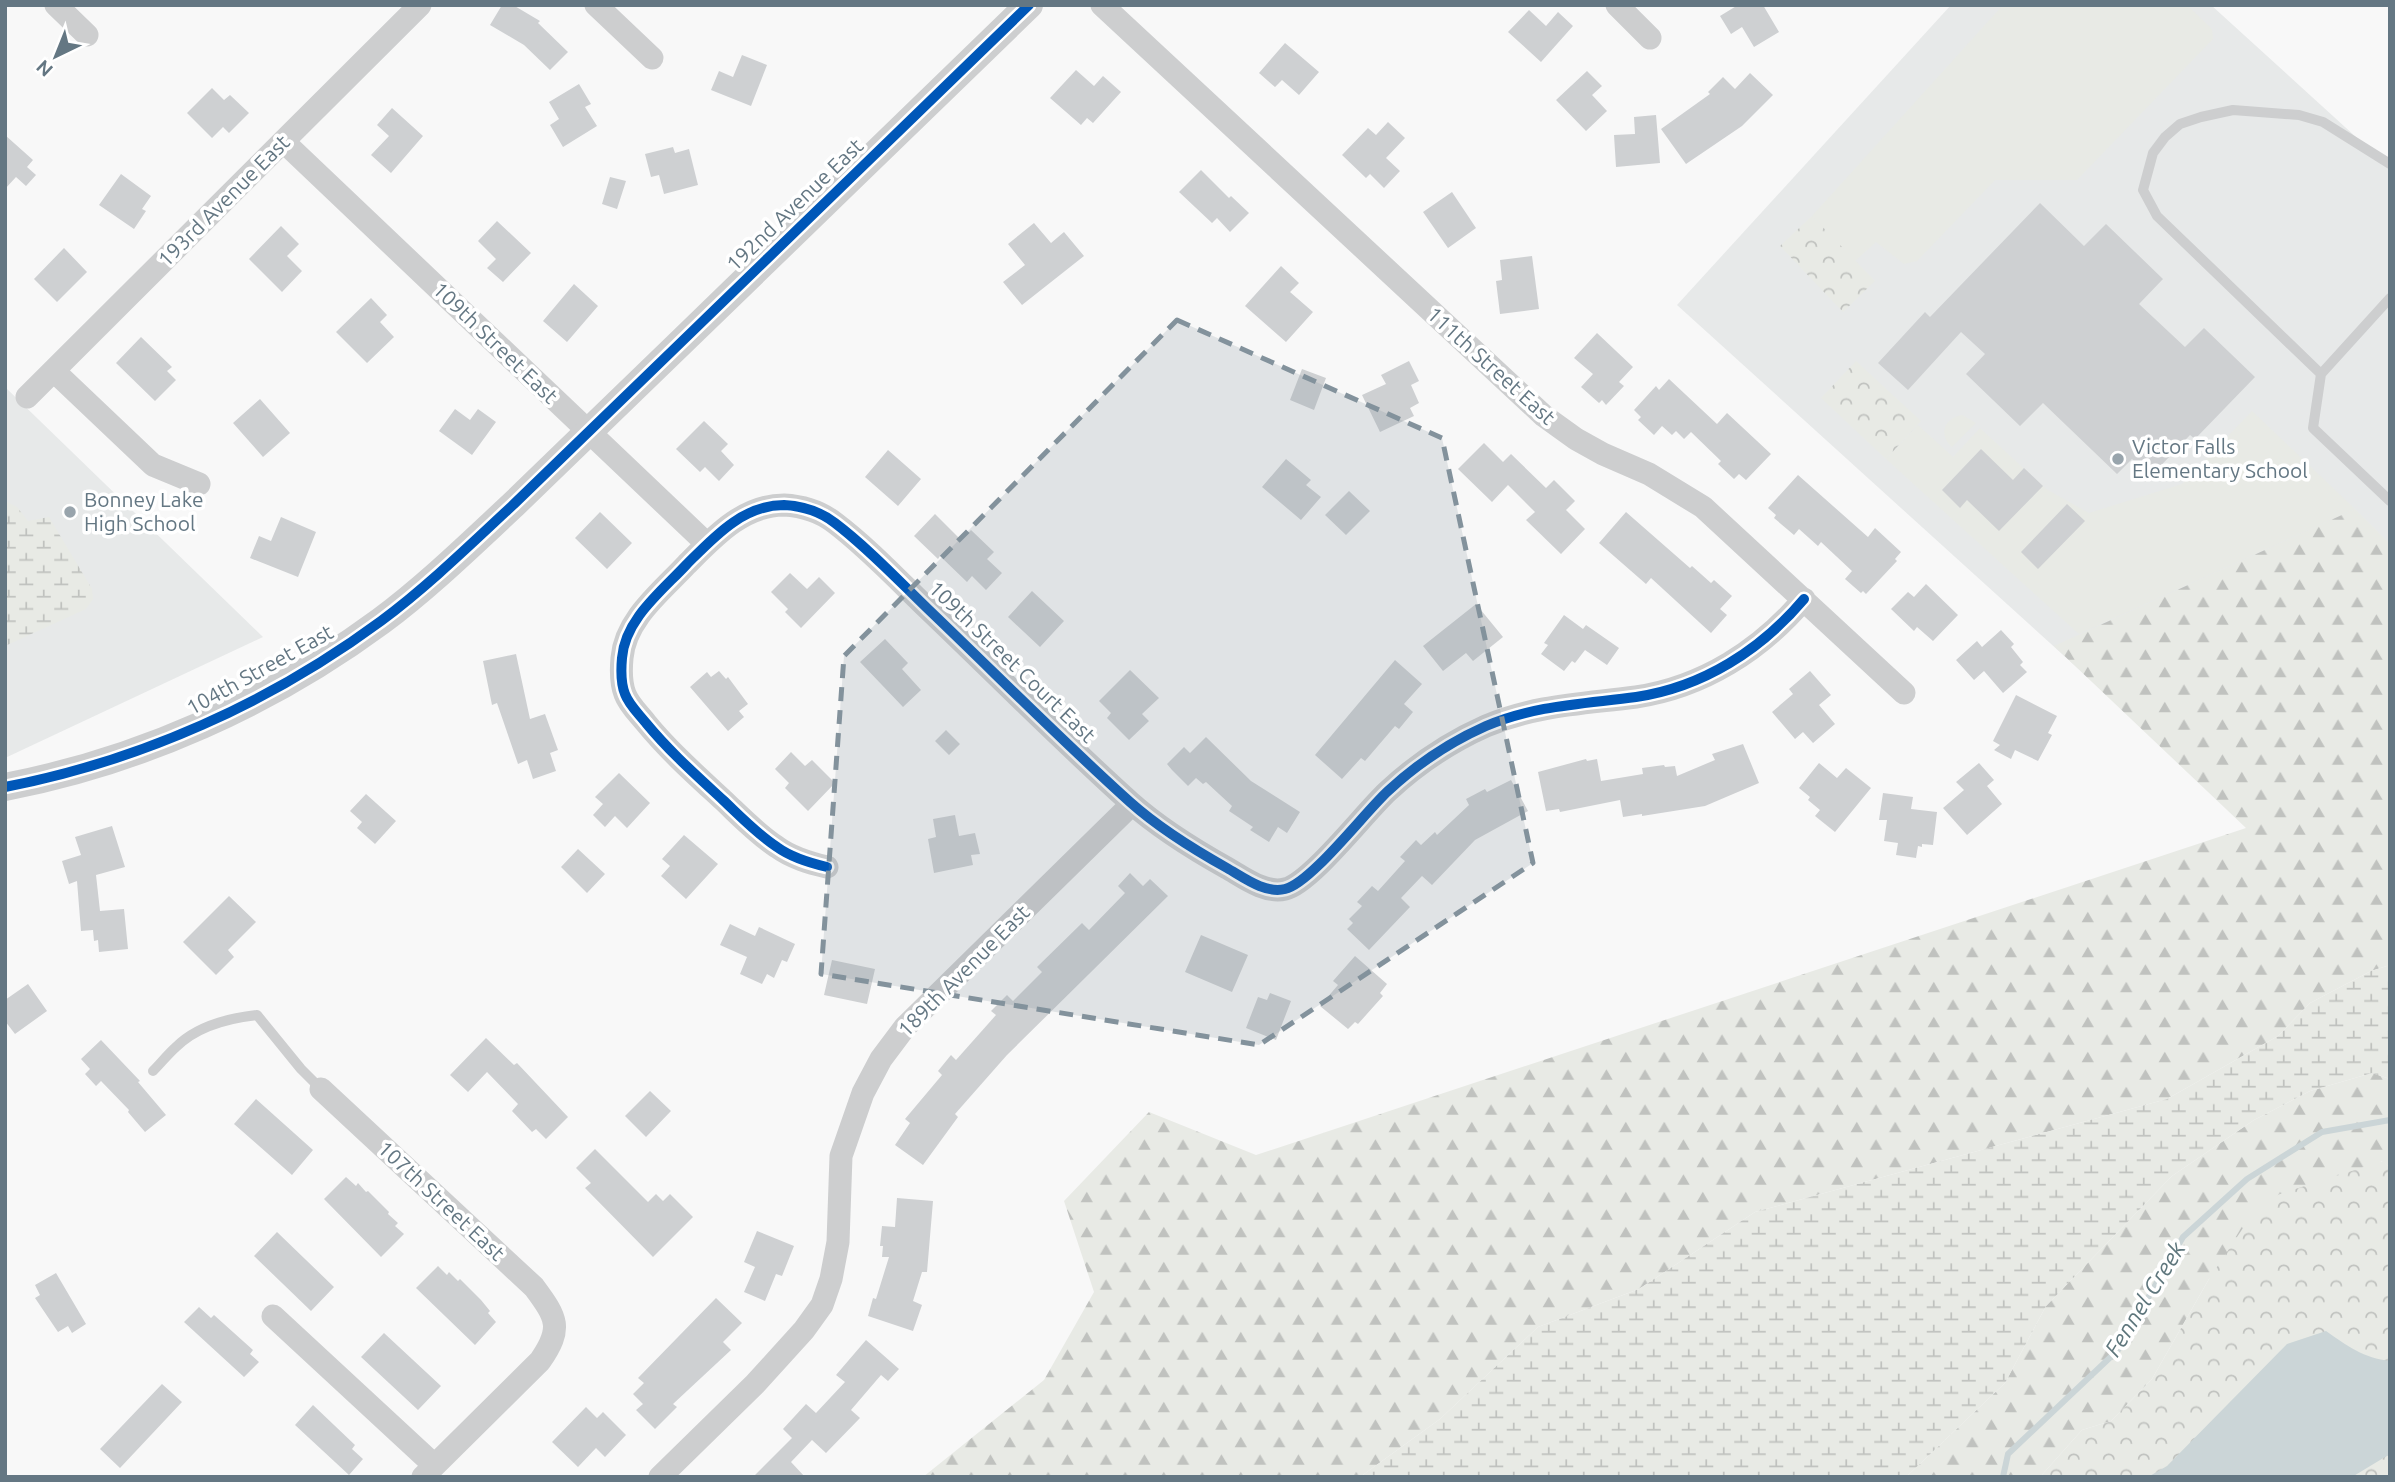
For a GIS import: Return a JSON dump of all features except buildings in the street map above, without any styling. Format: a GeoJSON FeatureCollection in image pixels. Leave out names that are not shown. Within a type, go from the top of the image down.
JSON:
{"type":"FeatureCollection","features":[{"type":"Feature","properties":{"kind":"street"},"geometry":{"type":"LineString","coordinates":[[56,5],[87,35]]}},
{"type":"Feature","properties":{"kind":"street","name":"193rd Avenue East"},"geometry":{"type":"LineString","coordinates":[[27,397],[420,5]]}},
{"type":"Feature","properties":{"kind":"street"},"geometry":{"type":"LineString","coordinates":[[596,5],[652,58]]}},
{"type":"Feature","properties":{"kind":"street","name":"192nd Avenue East"},"geometry":{"type":"LineString","coordinates":[[588,433],[1029,5]]}},
{"type":"Feature","properties":{"kind":"street","name":"111th Street East"},"geometry":{"type":"LineString","coordinates":[[1102,5],[1544,416],[1576,439],[1649,474],[1703,507],[1904,693]]}},
{"type":"Feature","properties":{"kind":"street"},"geometry":{"type":"LineString","coordinates":[[1617,5],[1650,38]]}},
{"type":"Feature","properties":{"kind":"street","name":"109th Street East"},"geometry":{"type":"LineString","coordinates":[[284,142],[708,544]]}},
{"type":"Feature","properties":{"kind":"street"},"geometry":{"type":"LineString","coordinates":[[54,371],[153,465],[199,484]]}},
{"type":"Feature","properties":{"kind":"street","name":"104th Street East"},"geometry":{"type":"LineString","coordinates":[[5,787],[46,779],[116,759],[183,734],[307,671],[383,620],[436,577],[588,433]]}},
{"type":"Feature","properties":{"kind":"street","name":"109th Street Court East"},"geometry":{"type":"LineString","coordinates":[[827,867],[803,861],[780,850],[758,832],[666,748],[624,692],[622,656],[627,635],[639,614],[708,544],[736,520],[764,507],[801,507],[833,522],[885,568],[1132,804],[1199,853],[1270,891],[1289,889],[1314,869],[1385,793],[1416,767],[1449,745],[1485,727],[1525,713],[1559,705],[1640,696],[1676,688],[1739,658],[1769,636],[1804,599]]}},
{"type":"Feature","properties":{"kind":"street","name":"189th Avenue East"},"geometry":{"type":"LineString","coordinates":[[660,1477],[755,1384],[804,1330],[822,1305],[831,1279],[838,1242],[841,1156],[863,1093],[881,1059],[905,1027],[1132,804]]}},
{"type":"Feature","properties":{"kind":"street","name":"107th Street East"},"geometry":{"type":"LineString","coordinates":[[321,1089],[534,1287],[553,1319],[556,1330],[552,1343],[540,1361],[428,1471]]}},
{"type":"Feature","properties":{"kind":"street"},"geometry":{"type":"LineString","coordinates":[[273,1316],[428,1471]]}},
{"type":"Feature","properties":{"kind":"lane"},"geometry":{"type":"LineString","coordinates":[[2321,374],[2157,216],[2143,190],[2148,167],[2153,153],[2165,137],[2180,124],[2233,110],[2300,115],[2323,122],[2390,164]]}},
{"type":"Feature","properties":{"kind":"lane"},"geometry":{"type":"LineString","coordinates":[[2390,298],[2321,374],[2313,428],[2390,501]]}},
{"type":"Feature","properties":{"kind":"lane"},"geometry":{"type":"LineString","coordinates":[[153,1071],[178,1045],[208,1027],[234,1017],[257,1015],[321,1089]]}},
{"type":"Feature","properties":{"kind":"highlighted area"},"geometry":{"type":"Polygon","coordinates":[[[1177,320],[1442,438],[1533,863],[1259,1045],[821,974],[844,656],[1177,320]]]}},
{"type":"Feature","properties":{"kind":"shaded area","name":"Victor Falls Elementary School"},"geometry":{"type":"Polygon","coordinates":[[[1951,5],[2211,5],[2390,168],[2390,612],[2136,721],[1677,305],[1951,5]]]}},
{"type":"Feature","properties":{"kind":"shaded area","name":"Bonney Lake High School"},"geometry":{"type":"Polygon","coordinates":[[[5,387],[263,637],[5,758],[5,387]]]}},
{"type":"Feature","properties":{"kind":"shaded area"},"geometry":{"type":"Polygon","coordinates":[[[2326,1331],[2364,1354],[2390,1361],[2390,1454],[2352,1477],[2148,1477],[2167,1466],[2287,1344],[2326,1331]]]}},
{"type":"Feature","properties":{"kind":"green space"},"geometry":{"type":"Polygon","coordinates":[[[2003,5],[2187,5],[2212,29],[2213,39],[2077,180],[1995,180],[1917,261],[1904,264],[1876,242],[1855,261],[1812,216],[2003,5]]]}},
{"type":"Feature","properties":{"kind":"green space"},"geometry":{"type":"Polygon","coordinates":[[[1812,216],[1875,281],[1843,312],[1780,246],[1812,216]]]}},
{"type":"Feature","properties":{"kind":"green space"},"geometry":{"type":"Polygon","coordinates":[[[1856,361],[1921,421],[1886,459],[1821,398],[1856,361]]]}},
{"type":"Feature","properties":{"kind":"green space"},"geometry":{"type":"Polygon","coordinates":[[[2252,411],[2355,509],[2079,634],[1886,459],[1918,425],[1953,457],[1980,428],[2046,489],[2089,513],[2182,484],[2252,411]]]}},
{"type":"Feature","properties":{"kind":"green space"},"geometry":{"type":"Polygon","coordinates":[[[1962,415],[1976,423],[1952,447],[1945,437],[1945,428],[1947,423],[1962,415]]]}},
{"type":"Feature","properties":{"kind":"green space"},"geometry":{"type":"Polygon","coordinates":[[[5,501],[17,507],[28,521],[49,517],[92,589],[93,599],[86,609],[5,646],[5,501]]]}},
{"type":"Feature","properties":{"kind":"green space"},"geometry":{"type":"Polygon","coordinates":[[[2355,509],[2390,544],[2390,965],[2371,971],[2310,1003],[2278,1036],[2167,1099],[1755,1212],[1639,1289],[1538,1327],[1440,1419],[1360,1477],[923,1477],[1044,1380],[1094,1292],[1064,1201],[1149,1112],[1256,1155],[2246,828],[2054,646],[2355,509]]]}},
{"type":"Feature","properties":{"kind":"green space"},"geometry":{"type":"Polygon","coordinates":[[[2390,965],[2390,1079],[2372,1073],[2310,1091],[2254,1120],[2172,1176],[2046,1306],[2005,1383],[1906,1477],[1360,1477],[1440,1419],[1538,1327],[1639,1289],[1755,1212],[2167,1099],[2278,1036],[2310,1003],[2371,971],[2390,965]]]}},
{"type":"Feature","properties":{"kind":"green space"},"geometry":{"type":"Polygon","coordinates":[[[2372,1073],[2390,1079],[2390,1168],[2382,1161],[2209,1279],[2152,1379],[2111,1421],[2082,1430],[2040,1477],[1906,1477],[2005,1383],[2046,1306],[2172,1176],[2254,1120],[2310,1091],[2372,1073]]]}},
{"type":"Feature","properties":{"kind":"green space"},"geometry":{"type":"Polygon","coordinates":[[[2383,1161],[2390,1168],[2390,1477],[2040,1477],[2082,1430],[2111,1421],[2152,1379],[2209,1279],[2259,1204],[2280,1194],[2383,1161]]]}},
{"type":"Feature","properties":{"kind":"waterway","name":"Fennel Creek"},"geometry":{"type":"LineString","coordinates":[[2003,1477],[2008,1454],[2118,1350],[2183,1237],[2247,1179],[2322,1132],[2390,1120]]}},
{"type":"Feature","properties":{"kind":"cycle path"},"geometry":{"type":"LineString","coordinates":[[5,787],[105,762],[202,725],[294,678],[381,621],[432,579],[514,504],[1029,5]]}},
{"type":"Feature","properties":{"kind":"cycle path"},"geometry":{"type":"LineString","coordinates":[[827,867],[789,854],[756,831],[664,743],[632,706],[623,686],[622,662],[625,644],[646,606],[730,524],[755,510],[769,506],[804,508],[835,523],[871,554],[1053,731],[1141,812],[1189,846],[1247,880],[1277,890],[1296,884],[1309,874],[1388,791],[1447,746],[1486,726],[1523,714],[1560,706],[1636,697],[1684,685],[1750,650],[1804,599]]}},
{"type":"Feature","properties":{"kind":"place","name":"Victor Falls Elementary School"},"geometry":{"type":"Point","coordinates":[2118,459]}},
{"type":"Feature","properties":{"kind":"place","name":"Bonney Lake High School"},"geometry":{"type":"Point","coordinates":[70,512]}}]}
